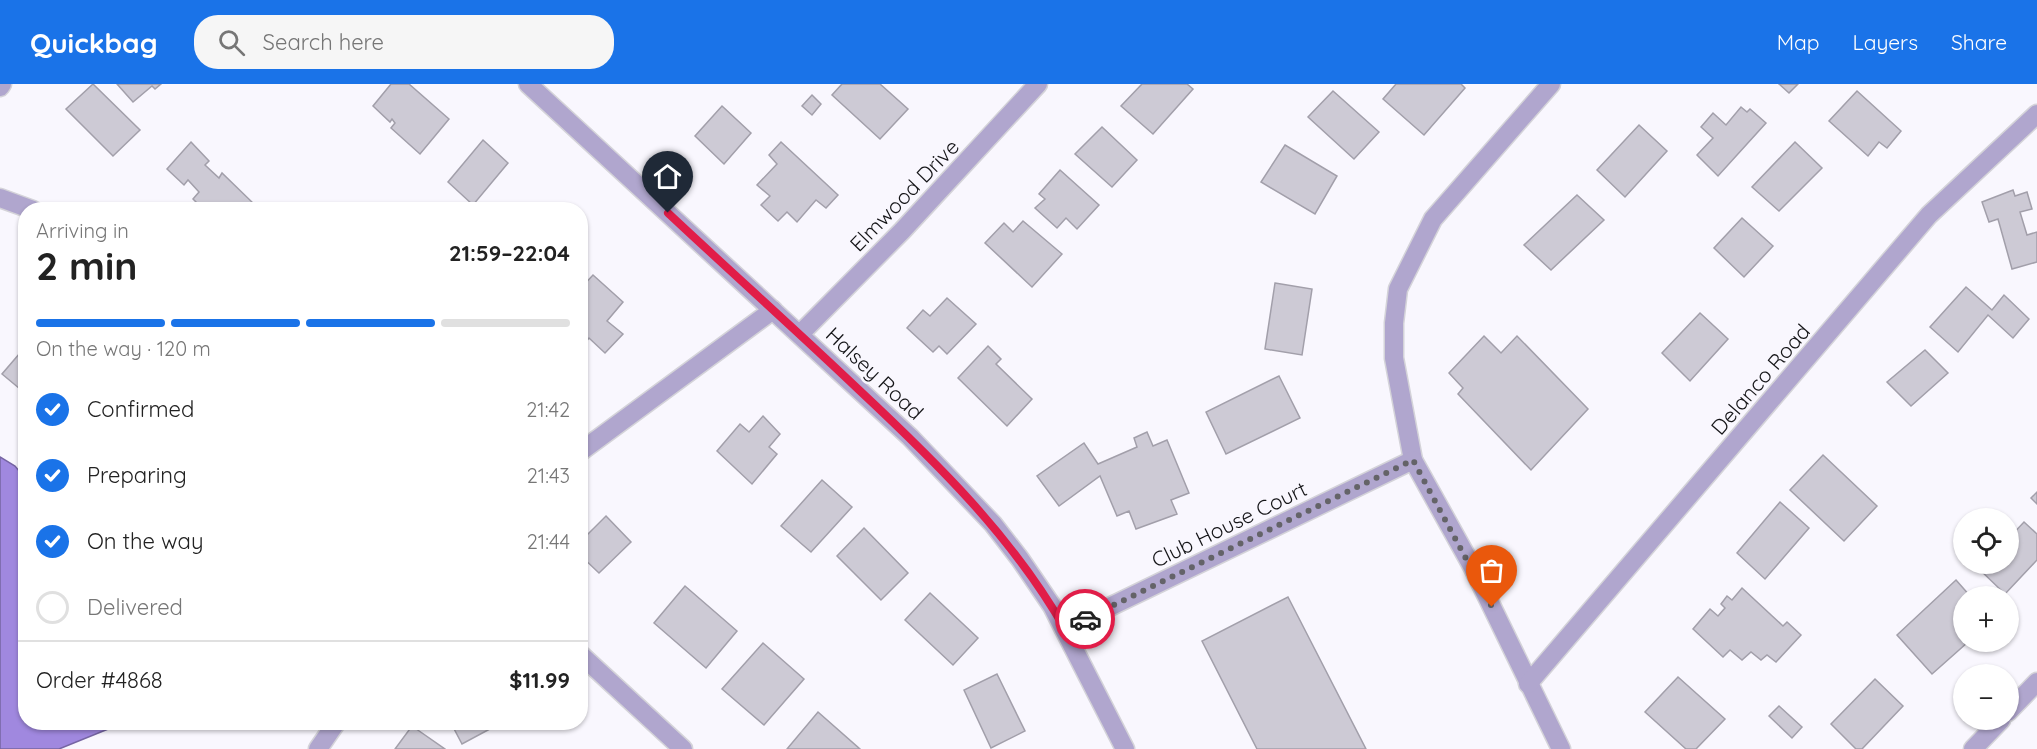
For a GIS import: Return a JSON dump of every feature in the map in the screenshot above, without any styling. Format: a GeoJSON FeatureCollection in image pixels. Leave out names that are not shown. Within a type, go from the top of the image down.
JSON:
{"type":"FeatureCollection","features":[{"type":"Feature","properties":{"kind":"street","name":"Halsey Road"},"geometry":{"type":"LineString","coordinates":[[528,84],[910,437],[993,524],[1020,559],[1065,629],[1125,749]]}},
{"type":"Feature","properties":{"kind":"street","name":"Elmwood Drive"},"geometry":{"type":"LineString","coordinates":[[800,334],[902,231],[1038,84]]}},
{"type":"Feature","properties":{"kind":"street"},"geometry":{"type":"LineString","coordinates":[[1551,84],[1433,219],[1398,289],[1394,323],[1394,358],[1413,460],[1473,568],[1561,749]]}},
{"type":"Feature","properties":{"kind":"street","name":"Delanco Road"},"geometry":{"type":"LineString","coordinates":[[1528,684],[1929,215],[2037,114]]}},
{"type":"Feature","properties":{"kind":"street"},"geometry":{"type":"LineString","coordinates":[[0,198],[18,205]]}},
{"type":"Feature","properties":{"kind":"street"},"geometry":{"type":"LineString","coordinates":[[588,446],[773,310]]}},
{"type":"Feature","properties":{"kind":"street","name":"Club House Court"},"geometry":{"type":"LineString","coordinates":[[1065,629],[1413,460]]}},
{"type":"Feature","properties":{"kind":"street"},"geometry":{"type":"LineString","coordinates":[[588,661],[683,749]]}},
{"type":"Feature","properties":{"kind":"street"},"geometry":{"type":"LineString","coordinates":[[2019,701],[2037,682]]}},
{"type":"Feature","properties":{"kind":"street"},"geometry":{"type":"LineString","coordinates":[[318,749],[331,730]]}},
{"type":"Feature","properties":{"kind":"street"},"geometry":{"type":"LineString","coordinates":[[1973,749],[1991,730]]}},
{"type":"Feature","properties":{"kind":"street"},"geometry":{"type":"LineString","coordinates":[[1108,749],[1116,731]]}},
{"type":"Feature","properties":{"kind":"shaded area"},"geometry":{"type":"Polygon","coordinates":[[[0,457],[18,470],[18,730],[106,730],[59,749],[0,749],[0,457]]]}},
{"type":"Feature","properties":{"kind":"building"},"geometry":{"type":"Polygon","coordinates":[[[93,84],[140,130],[113,156],[66,109],[93,84]]]}},
{"type":"Feature","properties":{"kind":"building"},"geometry":{"type":"Polygon","coordinates":[[[117,84],[161,84],[155,89],[152,86],[133,102],[117,84]]]}},
{"type":"Feature","properties":{"kind":"building"},"geometry":{"type":"Polygon","coordinates":[[[391,84],[409,84],[449,119],[420,154],[391,128],[395,123],[392,119],[390,122],[373,106],[391,84]]]}},
{"type":"Feature","properties":{"kind":"building"},"geometry":{"type":"Polygon","coordinates":[[[842,84],[880,84],[908,109],[880,139],[832,95],[842,84]]]}},
{"type":"Feature","properties":{"kind":"building"},"geometry":{"type":"Polygon","coordinates":[[[1142,84],[1187,84],[1193,89],[1153,134],[1121,106],[1142,84]]]}},
{"type":"Feature","properties":{"kind":"building"},"geometry":{"type":"Polygon","coordinates":[[[1396,84],[1461,84],[1465,88],[1424,135],[1383,99],[1396,84]]]}},
{"type":"Feature","properties":{"kind":"building"},"geometry":{"type":"Polygon","coordinates":[[[1779,84],[1798,84],[1789,93],[1779,84]]]}},
{"type":"Feature","properties":{"kind":"building"},"geometry":{"type":"Polygon","coordinates":[[[1333,91],[1379,132],[1354,159],[1308,117],[1333,91]]]}},
{"type":"Feature","properties":{"kind":"building"},"geometry":{"type":"Polygon","coordinates":[[[1857,91],[1901,131],[1887,148],[1879,142],[1868,156],[1829,121],[1857,91]]]}},
{"type":"Feature","properties":{"kind":"building"},"geometry":{"type":"Polygon","coordinates":[[[812,95],[821,104],[812,115],[802,106],[812,95]]]}},
{"type":"Feature","properties":{"kind":"building"},"geometry":{"type":"Polygon","coordinates":[[[722,106],[751,133],[724,164],[695,136],[722,106]]]}},
{"type":"Feature","properties":{"kind":"building"},"geometry":{"type":"Polygon","coordinates":[[[1741,107],[1747,112],[1750,109],[1766,123],[1718,176],[1697,155],[1713,138],[1701,127],[1713,113],[1726,125],[1741,107]]]}},
{"type":"Feature","properties":{"kind":"building"},"geometry":{"type":"Polygon","coordinates":[[[1639,125],[1667,151],[1625,197],[1597,170],[1639,125]]]}},
{"type":"Feature","properties":{"kind":"building"},"geometry":{"type":"Polygon","coordinates":[[[1102,127],[1137,160],[1112,187],[1075,154],[1102,127]]]}},
{"type":"Feature","properties":{"kind":"building"},"geometry":{"type":"Polygon","coordinates":[[[483,140],[508,163],[476,202],[470,202],[448,182],[483,140]]]}},
{"type":"Feature","properties":{"kind":"building"},"geometry":{"type":"Polygon","coordinates":[[[191,142],[209,161],[205,165],[219,178],[222,173],[252,202],[196,202],[193,199],[199,192],[188,180],[184,185],[167,169],[191,142]]]}},
{"type":"Feature","properties":{"kind":"building"},"geometry":{"type":"Polygon","coordinates":[[[781,142],[838,195],[826,208],[816,200],[797,222],[787,212],[778,221],[761,205],[770,196],[757,185],[777,164],[769,155],[781,142]]]}},
{"type":"Feature","properties":{"kind":"building"},"geometry":{"type":"Polygon","coordinates":[[[1795,142],[1822,168],[1779,211],[1752,187],[1795,142]]]}},
{"type":"Feature","properties":{"kind":"building"},"geometry":{"type":"Polygon","coordinates":[[[1285,145],[1337,176],[1315,214],[1261,182],[1285,145]]]}},
{"type":"Feature","properties":{"kind":"building"},"geometry":{"type":"Polygon","coordinates":[[[1060,170],[1099,205],[1077,229],[1066,218],[1057,228],[1035,208],[1045,199],[1039,194],[1060,170]]]}},
{"type":"Feature","properties":{"kind":"building"},"geometry":{"type":"Polygon","coordinates":[[[2013,190],[2015,196],[2027,192],[2032,209],[2020,212],[2027,235],[2037,232],[2037,262],[2012,269],[1998,219],[1989,222],[1982,202],[2013,190]]]}},
{"type":"Feature","properties":{"kind":"building"},"geometry":{"type":"Polygon","coordinates":[[[1577,195],[1604,220],[1551,270],[1524,245],[1577,195]]]}},
{"type":"Feature","properties":{"kind":"building"},"geometry":{"type":"Polygon","coordinates":[[[1742,218],[1773,246],[1744,277],[1714,248],[1742,218]]]}},
{"type":"Feature","properties":{"kind":"building"},"geometry":{"type":"Polygon","coordinates":[[[1023,221],[1062,254],[1032,287],[985,243],[1004,223],[1013,232],[1023,221]]]}},
{"type":"Feature","properties":{"kind":"building"},"geometry":{"type":"Polygon","coordinates":[[[593,275],[623,302],[607,321],[623,334],[605,353],[588,339],[588,280],[593,275]]]}},
{"type":"Feature","properties":{"kind":"building"},"geometry":{"type":"Polygon","coordinates":[[[1275,283],[1312,289],[1302,355],[1265,349],[1275,283]]]}},
{"type":"Feature","properties":{"kind":"building"},"geometry":{"type":"Polygon","coordinates":[[[1966,287],[1992,310],[2004,295],[2029,319],[2013,338],[1988,315],[1958,352],[1930,327],[1966,287]]]}},
{"type":"Feature","properties":{"kind":"building"},"geometry":{"type":"Polygon","coordinates":[[[947,298],[976,324],[947,354],[939,346],[933,352],[907,328],[923,310],[930,316],[947,298]]]}},
{"type":"Feature","properties":{"kind":"building"},"geometry":{"type":"Polygon","coordinates":[[[1700,313],[1728,339],[1690,381],[1662,353],[1700,313]]]}},
{"type":"Feature","properties":{"kind":"building"},"geometry":{"type":"Polygon","coordinates":[[[1484,336],[1501,353],[1517,336],[1588,409],[1531,470],[1458,394],[1463,388],[1449,373],[1484,336]]]}},
{"type":"Feature","properties":{"kind":"building"},"geometry":{"type":"Polygon","coordinates":[[[988,346],[1001,359],[996,364],[1032,399],[1007,426],[958,378],[988,346]]]}},
{"type":"Feature","properties":{"kind":"building"},"geometry":{"type":"Polygon","coordinates":[[[1925,350],[1948,373],[1911,406],[1887,382],[1925,350]]]}},
{"type":"Feature","properties":{"kind":"building"},"geometry":{"type":"Polygon","coordinates":[[[18,355],[18,387],[2,374],[18,355]]]}},
{"type":"Feature","properties":{"kind":"building"},"geometry":{"type":"Polygon","coordinates":[[[1279,376],[1300,418],[1226,454],[1206,412],[1279,376]]]}},
{"type":"Feature","properties":{"kind":"building"},"geometry":{"type":"Polygon","coordinates":[[[763,416],[780,434],[769,447],[777,454],[752,484],[717,451],[740,424],[749,432],[763,416]]]}},
{"type":"Feature","properties":{"kind":"building"},"geometry":{"type":"Polygon","coordinates":[[[1147,432],[1153,446],[1167,440],[1189,493],[1171,500],[1177,514],[1136,529],[1129,511],[1117,516],[1100,476],[1059,506],[1037,476],[1084,443],[1098,464],[1137,447],[1134,438],[1147,432]]]}},
{"type":"Feature","properties":{"kind":"building"},"geometry":{"type":"Polygon","coordinates":[[[1823,455],[1877,506],[1844,541],[1790,490],[1823,455]]]}},
{"type":"Feature","properties":{"kind":"building"},"geometry":{"type":"Polygon","coordinates":[[[822,480],[852,507],[811,552],[781,526],[822,480]]]}},
{"type":"Feature","properties":{"kind":"building"},"geometry":{"type":"Polygon","coordinates":[[[2037,492],[2037,504],[2031,498],[2037,492]]]}},
{"type":"Feature","properties":{"kind":"building"},"geometry":{"type":"Polygon","coordinates":[[[1780,502],[1809,528],[1765,579],[1737,553],[1780,502]]]}},
{"type":"Feature","properties":{"kind":"building"},"geometry":{"type":"Polygon","coordinates":[[[606,516],[631,542],[599,573],[588,563],[588,534],[606,516]]]}},
{"type":"Feature","properties":{"kind":"building"},"geometry":{"type":"Polygon","coordinates":[[[2024,522],[2037,534],[2037,560],[2013,586],[1997,586],[1984,574],[2019,574],[2019,527],[2024,522]]]}},
{"type":"Feature","properties":{"kind":"building"},"geometry":{"type":"Polygon","coordinates":[[[864,528],[908,573],[881,600],[837,556],[864,528]]]}},
{"type":"Feature","properties":{"kind":"building"},"geometry":{"type":"Polygon","coordinates":[[[1956,580],[1961,586],[1953,586],[1953,652],[1957,652],[1932,674],[1897,635],[1956,580]]]}},
{"type":"Feature","properties":{"kind":"building"},"geometry":{"type":"Polygon","coordinates":[[[685,586],[737,631],[706,668],[654,623],[685,586]]]}},
{"type":"Feature","properties":{"kind":"building"},"geometry":{"type":"Polygon","coordinates":[[[1742,588],[1783,626],[1787,622],[1801,635],[1776,662],[1767,655],[1761,660],[1751,652],[1742,660],[1730,650],[1723,657],[1693,629],[1710,609],[1718,616],[1725,608],[1721,604],[1727,596],[1732,600],[1742,588]]]}},
{"type":"Feature","properties":{"kind":"building"},"geometry":{"type":"Polygon","coordinates":[[[930,593],[978,638],[953,665],[905,620],[930,593]]]}},
{"type":"Feature","properties":{"kind":"building"},"geometry":{"type":"Polygon","coordinates":[[[1288,597],[1366,749],[1257,749],[1202,641],[1288,597]]]}},
{"type":"Feature","properties":{"kind":"building"},"geometry":{"type":"Polygon","coordinates":[[[763,643],[804,679],[764,725],[722,689],[763,643]]]}},
{"type":"Feature","properties":{"kind":"building"},"geometry":{"type":"Polygon","coordinates":[[[997,674],[1025,731],[991,748],[964,690],[997,674]]]}},
{"type":"Feature","properties":{"kind":"building"},"geometry":{"type":"Polygon","coordinates":[[[1678,677],[1725,719],[1696,749],[1686,749],[1645,712],[1678,677]]]}},
{"type":"Feature","properties":{"kind":"building"},"geometry":{"type":"Polygon","coordinates":[[[1875,679],[1903,706],[1862,749],[1856,749],[1831,724],[1875,679]]]}},
{"type":"Feature","properties":{"kind":"building"},"geometry":{"type":"Polygon","coordinates":[[[1779,706],[1802,727],[1792,738],[1769,716],[1779,706]]]}},
{"type":"Feature","properties":{"kind":"building"},"geometry":{"type":"Polygon","coordinates":[[[818,712],[860,749],[787,749],[818,712]]]}},
{"type":"Feature","properties":{"kind":"building"},"geometry":{"type":"Polygon","coordinates":[[[409,730],[418,730],[445,749],[395,749],[409,730]]]}},
{"type":"Feature","properties":{"kind":"building"},"geometry":{"type":"Polygon","coordinates":[[[455,730],[488,730],[462,744],[455,730]]]}},
{"type":"Feature","properties":{"kind":"way so far"},"geometry":{"type":"LineString","coordinates":[[1085,619],[1413,460],[1492,607]]}},
{"type":"Feature","properties":{"kind":"route"},"geometry":{"type":"LineString","coordinates":[[668,213],[910,437],[993,524],[1020,559],[1065,629],[1085,619]]}}]}
